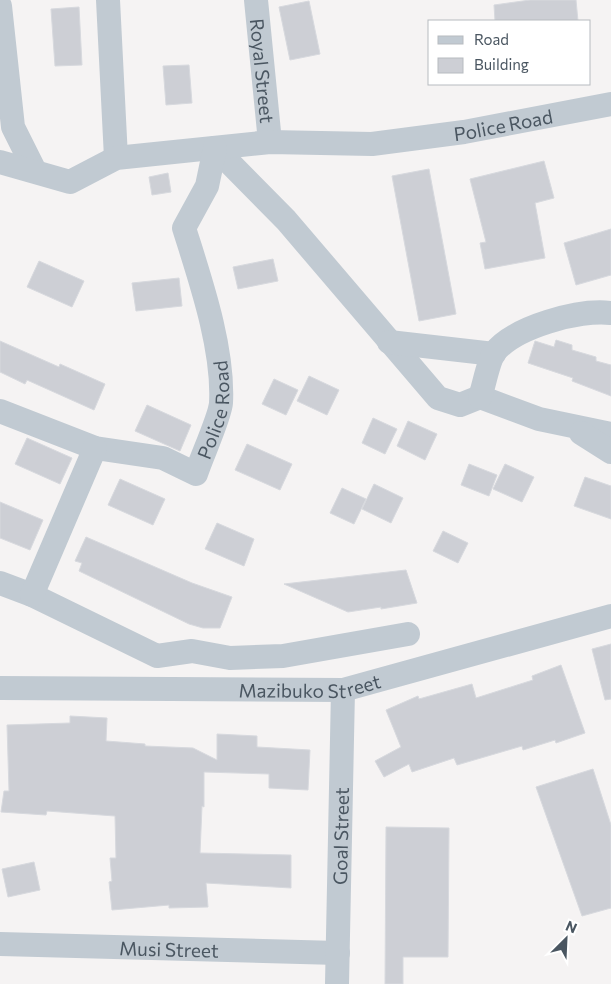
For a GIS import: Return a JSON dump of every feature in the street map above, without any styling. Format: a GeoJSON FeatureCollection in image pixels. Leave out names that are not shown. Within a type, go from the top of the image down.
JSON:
{"type":"FeatureCollection","features":[{"type":"Feature","properties":{"kind":"street"},"geometry":{"type":"LineString","coordinates":[[108,0],[116,158]]}},
{"type":"Feature","properties":{"kind":"street","name":"Royal Street"},"geometry":{"type":"LineString","coordinates":[[256,0],[270,142]]}},
{"type":"Feature","properties":{"kind":"street"},"geometry":{"type":"LineString","coordinates":[[0,6],[13,127],[35,171]]}},
{"type":"Feature","properties":{"kind":"street","name":"Police Road"},"geometry":{"type":"LineString","coordinates":[[0,162],[70,182],[116,158],[270,142],[372,144],[464,132],[611,104]]}},
{"type":"Feature","properties":{"kind":"street"},"geometry":{"type":"LineString","coordinates":[[215,148],[286,220],[438,398],[460,406],[480,397],[539,419],[611,434]]}},
{"type":"Feature","properties":{"kind":"street","name":"Police Road"},"geometry":{"type":"LineString","coordinates":[[0,411],[96,448],[164,458],[196,474],[221,404],[218,362],[210,322],[184,228],[207,186],[215,148]]}},
{"type":"Feature","properties":{"kind":"street"},"geometry":{"type":"LineString","coordinates":[[480,397],[494,354],[519,333],[554,320],[602,312],[611,313]]}},
{"type":"Feature","properties":{"kind":"street"},"geometry":{"type":"LineString","coordinates":[[389,342],[494,354]]}},
{"type":"Feature","properties":{"kind":"street"},"geometry":{"type":"LineString","coordinates":[[559,423],[591,437],[611,452]]}},
{"type":"Feature","properties":{"kind":"street"},"geometry":{"type":"LineString","coordinates":[[32,595],[96,448]]}},
{"type":"Feature","properties":{"kind":"street"},"geometry":{"type":"LineString","coordinates":[[0,583],[32,595],[156,656],[192,651],[230,658],[283,656],[408,634]]}},
{"type":"Feature","properties":{"kind":"street","name":"Mazibuko Street"},"geometry":{"type":"LineString","coordinates":[[0,688],[343,690],[611,616]]}},
{"type":"Feature","properties":{"kind":"street","name":"Goal Street"},"geometry":{"type":"LineString","coordinates":[[337,984],[343,690]]}},
{"type":"Feature","properties":{"kind":"street","name":"Musi Street"},"geometry":{"type":"LineString","coordinates":[[0,944],[338,953]]}},
{"type":"Feature","properties":{"kind":"building"},"geometry":{"type":"Polygon","coordinates":[[[530,0],[576,0],[578,20],[495,20],[494,5],[530,0]]]}},
{"type":"Feature","properties":{"kind":"building"},"geometry":{"type":"Polygon","coordinates":[[[309,1],[320,54],[290,60],[279,7],[309,1]]]}},
{"type":"Feature","properties":{"kind":"building"},"geometry":{"type":"Polygon","coordinates":[[[79,7],[82,65],[55,66],[51,9],[79,7]]]}},
{"type":"Feature","properties":{"kind":"building"},"geometry":{"type":"Polygon","coordinates":[[[189,65],[192,103],[166,105],[163,66],[189,65]]]}},
{"type":"Feature","properties":{"kind":"building"},"geometry":{"type":"Polygon","coordinates":[[[544,161],[554,198],[535,203],[545,258],[485,269],[480,243],[486,242],[470,179],[544,161]]]}},
{"type":"Feature","properties":{"kind":"building"},"geometry":{"type":"Polygon","coordinates":[[[429,169],[456,314],[419,321],[392,176],[429,169]]]}},
{"type":"Feature","properties":{"kind":"building"},"geometry":{"type":"Polygon","coordinates":[[[168,173],[171,192],[152,195],[149,177],[168,173]]]}},
{"type":"Feature","properties":{"kind":"building"},"geometry":{"type":"Polygon","coordinates":[[[611,229],[611,275],[576,285],[564,243],[611,229]]]}},
{"type":"Feature","properties":{"kind":"building"},"geometry":{"type":"Polygon","coordinates":[[[273,259],[278,281],[238,289],[233,267],[273,259]]]}},
{"type":"Feature","properties":{"kind":"building"},"geometry":{"type":"Polygon","coordinates":[[[39,261],[84,281],[72,307],[27,287],[39,261]]]}},
{"type":"Feature","properties":{"kind":"building"},"geometry":{"type":"Polygon","coordinates":[[[179,278],[182,306],[136,311],[132,283],[179,278]]]}},
{"type":"Feature","properties":{"kind":"building"},"geometry":{"type":"Polygon","coordinates":[[[556,340],[572,345],[572,350],[596,357],[596,361],[611,365],[611,396],[572,381],[573,378],[528,363],[535,341],[554,347],[556,340]]]}},
{"type":"Feature","properties":{"kind":"building"},"geometry":{"type":"Polygon","coordinates":[[[0,341],[59,367],[60,364],[105,384],[94,410],[27,380],[25,384],[0,372],[0,341]]]}},
{"type":"Feature","properties":{"kind":"building"},"geometry":{"type":"Polygon","coordinates":[[[309,376],[339,390],[327,415],[297,401],[309,376]]]}},
{"type":"Feature","properties":{"kind":"building"},"geometry":{"type":"Polygon","coordinates":[[[274,379],[298,390],[286,415],[262,404],[274,379]]]}},
{"type":"Feature","properties":{"kind":"building"},"geometry":{"type":"Polygon","coordinates":[[[147,405],[191,425],[180,451],[135,431],[147,405]]]}},
{"type":"Feature","properties":{"kind":"building"},"geometry":{"type":"Polygon","coordinates":[[[373,418],[397,429],[385,454],[362,443],[373,418]]]}},
{"type":"Feature","properties":{"kind":"building"},"geometry":{"type":"Polygon","coordinates":[[[408,421],[437,434],[425,460],[397,446],[408,421]]]}},
{"type":"Feature","properties":{"kind":"building"},"geometry":{"type":"Polygon","coordinates":[[[27,438],[72,458],[60,484],[15,464],[27,438]]]}},
{"type":"Feature","properties":{"kind":"building"},"geometry":{"type":"Polygon","coordinates":[[[247,444],[292,464],[280,490],[235,470],[247,444]]]}},
{"type":"Feature","properties":{"kind":"building"},"geometry":{"type":"Polygon","coordinates":[[[469,464],[497,475],[489,496],[461,485],[469,464]]]}},
{"type":"Feature","properties":{"kind":"building"},"geometry":{"type":"Polygon","coordinates":[[[505,464],[534,477],[522,502],[493,489],[505,464]]]}},
{"type":"Feature","properties":{"kind":"building"},"geometry":{"type":"Polygon","coordinates":[[[585,477],[611,486],[611,519],[574,506],[585,477]]]}},
{"type":"Feature","properties":{"kind":"building"},"geometry":{"type":"Polygon","coordinates":[[[120,479],[165,499],[153,525],[108,505],[120,479]]]}},
{"type":"Feature","properties":{"kind":"building"},"geometry":{"type":"Polygon","coordinates":[[[374,484],[403,498],[391,523],[362,509],[374,484]]]}},
{"type":"Feature","properties":{"kind":"building"},"geometry":{"type":"Polygon","coordinates":[[[342,488],[366,499],[354,524],[330,513],[342,488]]]}},
{"type":"Feature","properties":{"kind":"building"},"geometry":{"type":"Polygon","coordinates":[[[0,502],[43,520],[30,550],[0,538],[0,502]]]}},
{"type":"Feature","properties":{"kind":"building"},"geometry":{"type":"Polygon","coordinates":[[[217,523],[254,539],[244,566],[205,549],[217,523]]]}},
{"type":"Feature","properties":{"kind":"building"},"geometry":{"type":"Polygon","coordinates":[[[443,531],[468,543],[458,563],[433,551],[443,531]]]}},
{"type":"Feature","properties":{"kind":"building"},"geometry":{"type":"Polygon","coordinates":[[[86,537],[192,583],[232,597],[220,628],[203,628],[189,624],[79,571],[82,563],[75,561],[86,537]]]}},
{"type":"Feature","properties":{"kind":"building"},"geometry":{"type":"Polygon","coordinates":[[[406,570],[417,603],[381,609],[381,607],[348,612],[284,584],[406,570]]]}},
{"type":"Feature","properties":{"kind":"building"},"geometry":{"type":"Polygon","coordinates":[[[611,644],[611,699],[605,700],[592,649],[611,644]]]}},
{"type":"Feature","properties":{"kind":"building"},"geometry":{"type":"Polygon","coordinates":[[[561,665],[585,733],[556,743],[555,740],[523,750],[522,746],[457,765],[454,758],[412,772],[409,764],[384,777],[375,761],[401,747],[386,710],[418,696],[419,699],[472,684],[476,698],[533,680],[532,676],[561,665]]]}},
{"type":"Feature","properties":{"kind":"building"},"geometry":{"type":"Polygon","coordinates":[[[70,716],[107,718],[106,741],[145,744],[145,746],[193,748],[217,760],[217,734],[257,736],[257,747],[310,750],[308,790],[269,788],[269,774],[204,772],[204,807],[202,806],[200,853],[291,855],[291,888],[206,883],[208,907],[169,908],[169,905],[112,910],[109,882],[112,881],[110,858],[116,858],[115,816],[47,811],[46,815],[1,812],[4,791],[9,791],[7,725],[70,723],[70,716]]]}},
{"type":"Feature","properties":{"kind":"building"},"geometry":{"type":"Polygon","coordinates":[[[593,769],[611,825],[611,908],[582,916],[536,787],[593,769]]]}},
{"type":"Feature","properties":{"kind":"building"},"geometry":{"type":"Polygon","coordinates":[[[386,827],[449,828],[448,957],[403,957],[403,984],[385,984],[386,827]]]}},
{"type":"Feature","properties":{"kind":"building"},"geometry":{"type":"Polygon","coordinates":[[[34,862],[40,890],[8,897],[2,869],[34,862]]]}}]}
